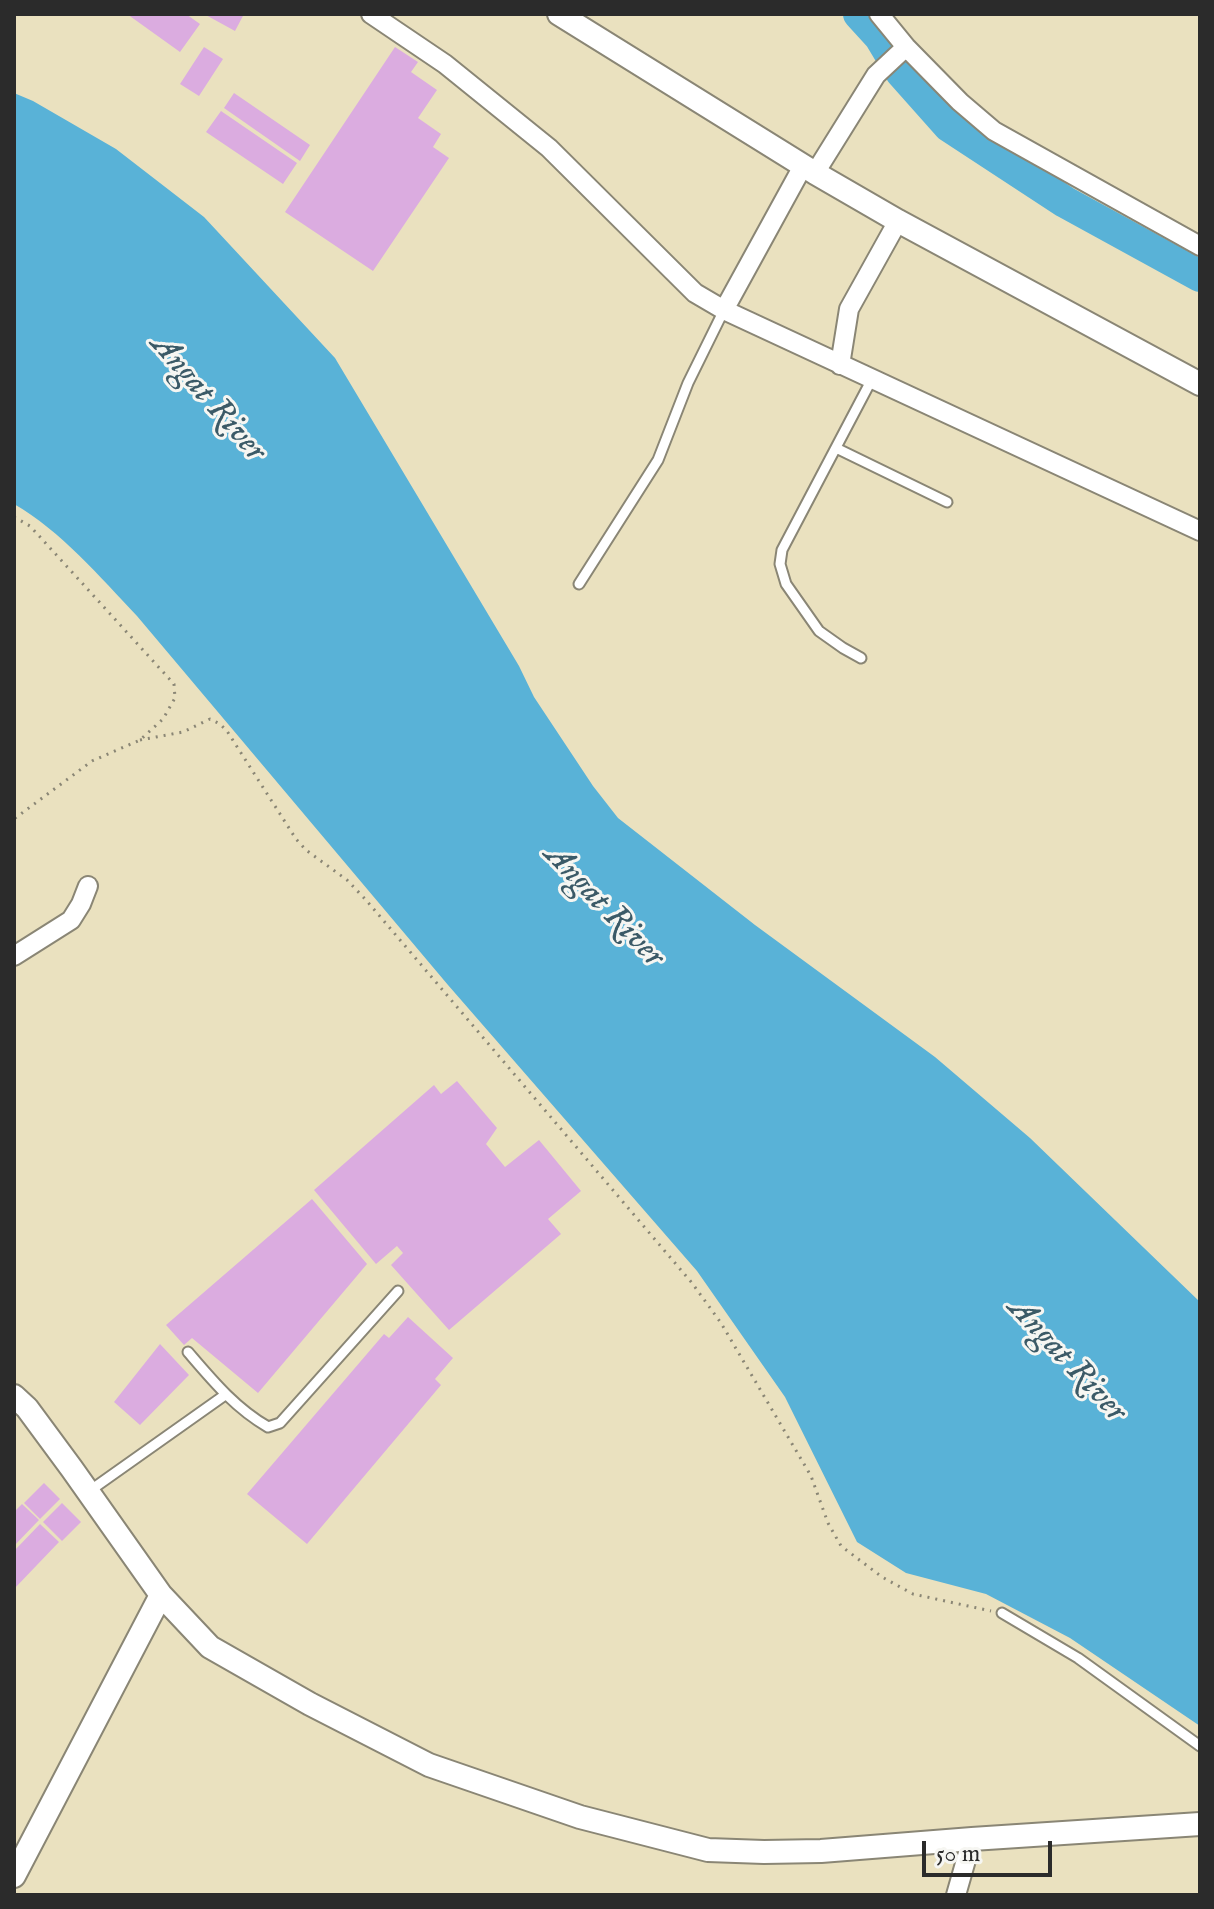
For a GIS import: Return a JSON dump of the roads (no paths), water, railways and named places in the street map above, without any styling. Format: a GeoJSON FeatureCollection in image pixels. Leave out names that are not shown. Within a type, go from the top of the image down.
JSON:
{"type":"FeatureCollection","features":[{"type":"Feature","properties":{"kind":"street"},"geometry":{"type":"LineString","coordinates":[[371,14],[445,64],[549,148],[695,293],[840,365],[1200,531]]}},
{"type":"Feature","properties":{"kind":"street"},"geometry":{"type":"LineString","coordinates":[[559,14],[898,221],[1200,384]]}},
{"type":"Feature","properties":{"kind":"street"},"geometry":{"type":"LineString","coordinates":[[879,14],[902,50],[994,131],[1200,246]]}},
{"type":"Feature","properties":{"kind":"street"},"geometry":{"type":"LineString","coordinates":[[724,310],[809,169],[876,75],[902,50]]}},
{"type":"Feature","properties":{"kind":"street"},"geometry":{"type":"LineString","coordinates":[[840,365],[849,309],[898,221]]}},
{"type":"Feature","properties":{"kind":"street"},"geometry":{"type":"LineString","coordinates":[[14,956],[71,920],[88,886]]}},
{"type":"Feature","properties":{"kind":"street"},"geometry":{"type":"LineString","coordinates":[[14,1396],[27,1408],[161,1595],[210,1647],[310,1704],[429,1765],[580,1817],[708,1850],[821,1851],[1200,1824]]}},
{"type":"Feature","properties":{"kind":"street"},"geometry":{"type":"LineString","coordinates":[[14,1876],[161,1595]]}},
{"type":"Feature","properties":{"kind":"street"},"geometry":{"type":"LineString","coordinates":[[956,1895],[972,1839]]}},
{"type":"Feature","properties":{"kind":"lane"},"geometry":{"type":"LineString","coordinates":[[579,584],[658,460],[688,383],[724,310]]}},
{"type":"Feature","properties":{"kind":"lane"},"geometry":{"type":"LineString","coordinates":[[861,658],[819,631],[786,584],[780,564],[782,550],[872,379]]}},
{"type":"Feature","properties":{"kind":"lane"},"geometry":{"type":"LineString","coordinates":[[836,448],[947,502]]}},
{"type":"Feature","properties":{"kind":"lane"},"geometry":{"type":"LineString","coordinates":[[188,1352],[225,1395],[268,1427],[280,1423],[398,1291]]}},
{"type":"Feature","properties":{"kind":"lane"},"geometry":{"type":"LineString","coordinates":[[88,1492],[225,1395]]}},
{"type":"Feature","properties":{"kind":"lane"},"geometry":{"type":"LineString","coordinates":[[1002,1613],[1078,1658],[1200,1746]]}},
{"type":"Feature","properties":{"kind":"water","name":"Angat River"},"geometry":{"type":"Polygon","coordinates":[[[14,93],[116,149],[204,217],[335,358],[519,666],[534,697],[618,818],[755,925],[935,1057],[1030,1138],[1200,1302],[1200,1726],[1070,1638],[986,1594],[906,1573],[857,1542],[785,1397],[697,1271],[448,985],[137,616],[64,541],[14,504],[14,93]]]}},
{"type":"Feature","properties":{"kind":"waterway"},"geometry":{"type":"LineString","coordinates":[[859,14],[880,37],[901,72],[949,126],[1065,202],[1200,276]]}}]}
